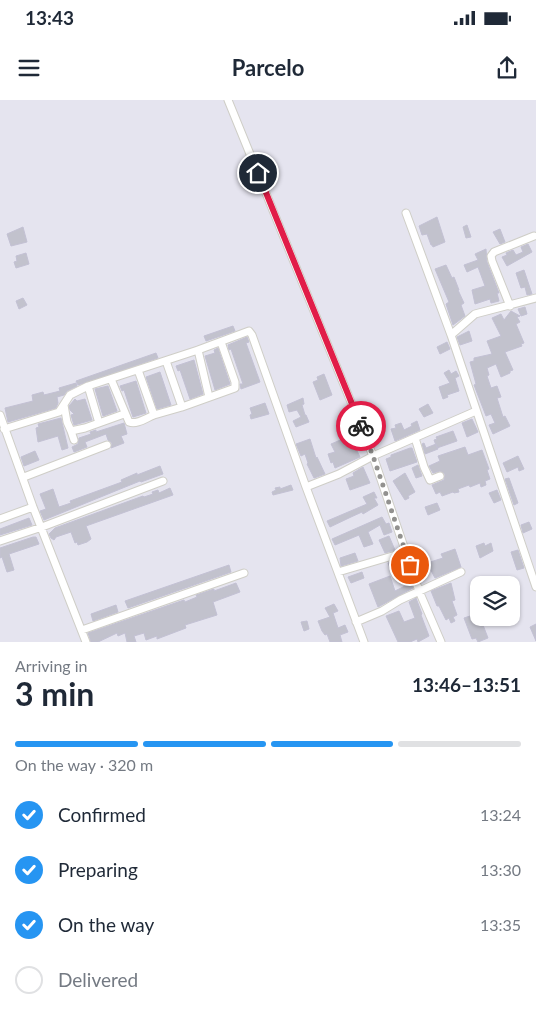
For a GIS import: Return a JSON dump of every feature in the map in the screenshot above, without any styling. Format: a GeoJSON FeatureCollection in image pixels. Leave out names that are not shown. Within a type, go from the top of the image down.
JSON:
{"type":"FeatureCollection","features":[{"type":"Feature","properties":{"kind":"street"},"geometry":{"type":"LineString","coordinates":[[228,100],[373,456],[419,591],[441,642]]}},
{"type":"Feature","properties":{"kind":"street"},"geometry":{"type":"LineString","coordinates":[[406,213],[451,335],[536,587]]}},
{"type":"Feature","properties":{"kind":"street"},"geometry":{"type":"LineString","coordinates":[[510,306],[491,256],[494,252],[534,236]]}},
{"type":"Feature","properties":{"kind":"street"},"geometry":{"type":"LineString","coordinates":[[451,335],[475,314],[536,298]]}},
{"type":"Feature","properties":{"kind":"street"},"geometry":{"type":"LineString","coordinates":[[4,429],[59,412],[73,393],[88,386],[198,350],[245,332],[251,332],[364,642]]}},
{"type":"Feature","properties":{"kind":"street"},"geometry":{"type":"LineString","coordinates":[[111,379],[124,414],[129,422],[133,423],[154,414],[182,407],[236,386],[221,342]]}},
{"type":"Feature","properties":{"kind":"street"},"geometry":{"type":"LineString","coordinates":[[198,350],[209,397]]}},
{"type":"Feature","properties":{"kind":"street"},"geometry":{"type":"LineString","coordinates":[[166,361],[182,407]]}},
{"type":"Feature","properties":{"kind":"street"},"geometry":{"type":"LineString","coordinates":[[138,370],[154,414]]}},
{"type":"Feature","properties":{"kind":"street"},"geometry":{"type":"LineString","coordinates":[[88,386],[99,423]]}},
{"type":"Feature","properties":{"kind":"street"},"geometry":{"type":"LineString","coordinates":[[64,405],[67,422],[74,440]]}},
{"type":"Feature","properties":{"kind":"street"},"geometry":{"type":"LineString","coordinates":[[306,487],[339,474],[373,456],[476,411]]}},
{"type":"Feature","properties":{"kind":"street"},"geometry":{"type":"LineString","coordinates":[[71,431],[124,414]]}},
{"type":"Feature","properties":{"kind":"street"},"geometry":{"type":"LineString","coordinates":[[0,416],[24,477],[33,507],[86,642]]}},
{"type":"Feature","properties":{"kind":"street"},"geometry":{"type":"LineString","coordinates":[[416,438],[424,467],[430,480],[440,476]]}},
{"type":"Feature","properties":{"kind":"street"},"geometry":{"type":"LineString","coordinates":[[24,477],[107,446]]}},
{"type":"Feature","properties":{"kind":"street"},"geometry":{"type":"LineString","coordinates":[[0,541],[42,527],[163,480]]}},
{"type":"Feature","properties":{"kind":"street"},"geometry":{"type":"LineString","coordinates":[[0,519],[33,507]]}},
{"type":"Feature","properties":{"kind":"street"},"geometry":{"type":"LineString","coordinates":[[338,572],[406,552]]}},
{"type":"Feature","properties":{"kind":"street"},"geometry":{"type":"LineString","coordinates":[[356,622],[461,572]]}},
{"type":"Feature","properties":{"kind":"street"},"geometry":{"type":"LineString","coordinates":[[82,630],[244,573]]}},
{"type":"Feature","properties":{"kind":"building"},"geometry":{"type":"Polygon","coordinates":[[[437,217],[445,242],[433,247],[427,234],[422,235],[419,226],[437,217]]]}},
{"type":"Feature","properties":{"kind":"building"},"geometry":{"type":"Polygon","coordinates":[[[467,225],[471,237],[466,238],[463,227],[467,225]]]}},
{"type":"Feature","properties":{"kind":"building"},"geometry":{"type":"Polygon","coordinates":[[[23,227],[27,242],[11,246],[7,234],[23,227]]]}},
{"type":"Feature","properties":{"kind":"building"},"geometry":{"type":"Polygon","coordinates":[[[500,229],[505,242],[500,244],[493,232],[500,229]]]}},
{"type":"Feature","properties":{"kind":"building"},"geometry":{"type":"Polygon","coordinates":[[[528,244],[532,252],[507,266],[502,257],[513,250],[516,255],[523,252],[521,247],[528,244]]]}},
{"type":"Feature","properties":{"kind":"building"},"geometry":{"type":"Polygon","coordinates":[[[486,249],[487,262],[499,293],[497,293],[499,301],[491,303],[490,299],[475,304],[472,290],[485,286],[478,267],[467,272],[464,265],[478,260],[475,254],[486,249]]]}},
{"type":"Feature","properties":{"kind":"building"},"geometry":{"type":"Polygon","coordinates":[[[26,253],[29,264],[16,268],[14,262],[17,261],[16,256],[26,253]]]}},
{"type":"Feature","properties":{"kind":"building"},"geometry":{"type":"Polygon","coordinates":[[[446,265],[452,278],[454,277],[464,303],[461,305],[465,316],[453,325],[446,304],[449,302],[435,269],[446,265]]]}},
{"type":"Feature","properties":{"kind":"building"},"geometry":{"type":"Polygon","coordinates":[[[524,270],[532,294],[527,295],[525,287],[521,288],[516,273],[524,270]]]}},
{"type":"Feature","properties":{"kind":"building"},"geometry":{"type":"Polygon","coordinates":[[[23,298],[27,305],[19,309],[16,301],[23,298]]]}},
{"type":"Feature","properties":{"kind":"building"},"geometry":{"type":"Polygon","coordinates":[[[525,307],[527,314],[521,316],[518,309],[525,307]]]}},
{"type":"Feature","properties":{"kind":"building"},"geometry":{"type":"Polygon","coordinates":[[[511,311],[520,316],[517,317],[520,322],[516,324],[524,343],[521,344],[522,346],[505,352],[513,370],[510,373],[501,377],[496,364],[487,368],[489,375],[487,376],[491,388],[497,386],[501,397],[497,398],[503,417],[505,416],[510,426],[493,434],[489,425],[495,423],[491,414],[486,416],[474,385],[476,384],[470,362],[474,361],[474,358],[492,354],[487,341],[501,336],[492,318],[501,314],[504,320],[511,311]]]}},
{"type":"Feature","properties":{"kind":"building"},"geometry":{"type":"Polygon","coordinates":[[[233,326],[235,331],[206,341],[204,336],[233,326]]]}},
{"type":"Feature","properties":{"kind":"building"},"geometry":{"type":"Polygon","coordinates":[[[469,331],[472,341],[460,345],[457,337],[469,331]]]}},
{"type":"Feature","properties":{"kind":"building"},"geometry":{"type":"Polygon","coordinates":[[[247,337],[249,342],[246,343],[260,382],[241,389],[240,384],[243,384],[228,345],[247,337]]]}},
{"type":"Feature","properties":{"kind":"building"},"geometry":{"type":"Polygon","coordinates":[[[447,342],[450,349],[440,354],[437,347],[447,342]]]}},
{"type":"Feature","properties":{"kind":"building"},"geometry":{"type":"Polygon","coordinates":[[[218,348],[230,384],[215,390],[205,356],[215,353],[214,350],[218,348]]]}},
{"type":"Feature","properties":{"kind":"building"},"geometry":{"type":"Polygon","coordinates":[[[156,353],[158,358],[78,385],[76,381],[156,353]]]}},
{"type":"Feature","properties":{"kind":"building"},"geometry":{"type":"Polygon","coordinates":[[[194,360],[203,394],[190,399],[180,370],[178,371],[176,366],[194,360]]]}},
{"type":"Feature","properties":{"kind":"building"},"geometry":{"type":"Polygon","coordinates":[[[449,370],[451,374],[456,371],[459,376],[455,378],[459,391],[447,395],[448,397],[443,399],[439,387],[450,383],[444,373],[449,370]]]}},
{"type":"Feature","properties":{"kind":"building"},"geometry":{"type":"Polygon","coordinates":[[[160,372],[171,405],[157,409],[146,377],[160,372]]]}},
{"type":"Feature","properties":{"kind":"building"},"geometry":{"type":"Polygon","coordinates":[[[324,374],[332,395],[320,400],[313,382],[318,380],[317,377],[324,374]]]}},
{"type":"Feature","properties":{"kind":"building"},"geometry":{"type":"Polygon","coordinates":[[[136,381],[146,413],[133,417],[124,390],[122,391],[120,386],[136,381]]]}},
{"type":"Feature","properties":{"kind":"building"},"geometry":{"type":"Polygon","coordinates":[[[76,383],[77,386],[67,391],[64,395],[57,397],[58,403],[56,408],[8,422],[5,408],[33,401],[32,395],[43,392],[44,395],[60,391],[59,388],[76,383]]]}},
{"type":"Feature","properties":{"kind":"building"},"geometry":{"type":"Polygon","coordinates":[[[108,386],[117,411],[103,416],[95,389],[108,386]]]}},
{"type":"Feature","properties":{"kind":"building"},"geometry":{"type":"Polygon","coordinates":[[[303,398],[304,404],[302,405],[309,422],[296,427],[293,421],[301,417],[297,410],[289,412],[287,405],[303,398]]]}},
{"type":"Feature","properties":{"kind":"building"},"geometry":{"type":"Polygon","coordinates":[[[75,399],[77,401],[85,399],[92,420],[74,425],[71,415],[74,414],[69,406],[75,399]]]}},
{"type":"Feature","properties":{"kind":"building"},"geometry":{"type":"Polygon","coordinates":[[[265,403],[269,414],[251,419],[250,408],[265,403]]]}},
{"type":"Feature","properties":{"kind":"building"},"geometry":{"type":"Polygon","coordinates":[[[428,404],[433,413],[424,417],[419,409],[428,404]]]}},
{"type":"Feature","properties":{"kind":"building"},"geometry":{"type":"Polygon","coordinates":[[[61,418],[68,448],[62,450],[58,436],[38,442],[36,428],[39,427],[38,424],[61,418]]]}},
{"type":"Feature","properties":{"kind":"building"},"geometry":{"type":"Polygon","coordinates":[[[472,419],[478,432],[467,437],[462,423],[472,419]]]}},
{"type":"Feature","properties":{"kind":"building"},"geometry":{"type":"Polygon","coordinates":[[[417,421],[420,430],[395,441],[391,429],[396,428],[395,425],[401,423],[404,430],[417,421]]]}},
{"type":"Feature","properties":{"kind":"building"},"geometry":{"type":"Polygon","coordinates":[[[124,423],[127,434],[121,436],[124,443],[111,448],[112,443],[108,440],[106,434],[85,442],[87,447],[74,452],[72,447],[78,444],[79,438],[96,430],[96,432],[124,423]]]}},
{"type":"Feature","properties":{"kind":"building"},"geometry":{"type":"Polygon","coordinates":[[[453,431],[457,441],[437,448],[434,440],[437,439],[436,437],[453,431]]]}},
{"type":"Feature","properties":{"kind":"building"},"geometry":{"type":"Polygon","coordinates":[[[378,435],[381,441],[375,445],[372,438],[378,435]]]}},
{"type":"Feature","properties":{"kind":"building"},"geometry":{"type":"Polygon","coordinates":[[[350,436],[360,457],[335,468],[328,454],[335,452],[331,444],[350,436]]]}},
{"type":"Feature","properties":{"kind":"building"},"geometry":{"type":"Polygon","coordinates":[[[310,439],[316,458],[325,474],[314,478],[307,464],[305,454],[301,456],[296,444],[310,439]]]}},
{"type":"Feature","properties":{"kind":"building"},"geometry":{"type":"Polygon","coordinates":[[[424,443],[426,448],[436,444],[438,449],[425,454],[422,444],[424,443]]]}},
{"type":"Feature","properties":{"kind":"building"},"geometry":{"type":"Polygon","coordinates":[[[465,447],[468,455],[482,450],[489,469],[487,470],[490,479],[485,481],[486,485],[481,487],[480,483],[458,489],[459,492],[442,496],[440,492],[436,494],[432,485],[444,480],[445,474],[440,471],[433,473],[429,466],[440,461],[438,456],[465,447]]]}},
{"type":"Feature","properties":{"kind":"building"},"geometry":{"type":"Polygon","coordinates":[[[412,448],[417,462],[390,471],[386,459],[391,457],[391,455],[412,448]]]}},
{"type":"Feature","properties":{"kind":"building"},"geometry":{"type":"Polygon","coordinates":[[[35,451],[39,460],[24,466],[21,457],[35,451]]]}},
{"type":"Feature","properties":{"kind":"building"},"geometry":{"type":"Polygon","coordinates":[[[518,456],[524,469],[519,471],[518,467],[507,472],[503,463],[518,456]]]}},
{"type":"Feature","properties":{"kind":"building"},"geometry":{"type":"Polygon","coordinates":[[[418,465],[422,476],[416,478],[412,468],[418,465]]]}},
{"type":"Feature","properties":{"kind":"building"},"geometry":{"type":"Polygon","coordinates":[[[160,466],[163,474],[140,481],[44,520],[40,511],[46,509],[40,494],[53,489],[59,507],[71,503],[70,501],[122,482],[121,480],[137,473],[137,475],[160,466]]]}},
{"type":"Feature","properties":{"kind":"building"},"geometry":{"type":"Polygon","coordinates":[[[363,467],[370,483],[350,490],[346,479],[354,476],[353,473],[363,467]]]}},
{"type":"Feature","properties":{"kind":"building"},"geometry":{"type":"Polygon","coordinates":[[[405,473],[415,492],[405,500],[393,481],[405,473]]]}},
{"type":"Feature","properties":{"kind":"building"},"geometry":{"type":"Polygon","coordinates":[[[509,478],[518,503],[514,505],[505,479],[509,478]]]}},
{"type":"Feature","properties":{"kind":"building"},"geometry":{"type":"Polygon","coordinates":[[[291,485],[293,490],[273,495],[272,492],[276,490],[275,488],[280,487],[280,489],[291,485]]]}},
{"type":"Feature","properties":{"kind":"building"},"geometry":{"type":"Polygon","coordinates":[[[170,488],[173,495],[86,526],[91,539],[87,542],[78,545],[77,542],[75,543],[71,532],[56,537],[54,540],[49,534],[55,528],[153,494],[152,492],[158,490],[159,493],[170,488]]]}},
{"type":"Feature","properties":{"kind":"building"},"geometry":{"type":"Polygon","coordinates":[[[497,490],[501,500],[494,503],[489,493],[497,490]]]}},
{"type":"Feature","properties":{"kind":"building"},"geometry":{"type":"Polygon","coordinates":[[[374,492],[377,498],[374,498],[378,505],[363,514],[362,512],[330,527],[327,521],[367,504],[363,497],[374,492]]]}},
{"type":"Feature","properties":{"kind":"building"},"geometry":{"type":"Polygon","coordinates":[[[437,503],[440,510],[428,515],[425,507],[437,503]]]}},
{"type":"Feature","properties":{"kind":"building"},"geometry":{"type":"Polygon","coordinates":[[[382,517],[386,524],[389,523],[392,532],[384,535],[380,525],[368,532],[373,544],[364,547],[359,535],[335,545],[332,539],[382,517]]]}},
{"type":"Feature","properties":{"kind":"building"},"geometry":{"type":"Polygon","coordinates":[[[29,518],[32,525],[0,535],[0,529],[29,518]]]}},
{"type":"Feature","properties":{"kind":"building"},"geometry":{"type":"Polygon","coordinates":[[[529,522],[532,529],[523,533],[521,525],[529,522]]]}},
{"type":"Feature","properties":{"kind":"building"},"geometry":{"type":"Polygon","coordinates":[[[389,536],[395,550],[385,553],[379,540],[389,536]]]}},
{"type":"Feature","properties":{"kind":"building"},"geometry":{"type":"Polygon","coordinates":[[[36,537],[39,544],[9,554],[14,570],[7,572],[2,557],[0,558],[0,548],[36,537]]]}},
{"type":"Feature","properties":{"kind":"building"},"geometry":{"type":"Polygon","coordinates":[[[484,543],[485,546],[491,543],[493,551],[480,558],[476,546],[484,543]]]}},
{"type":"Feature","properties":{"kind":"building"},"geometry":{"type":"Polygon","coordinates":[[[455,549],[461,567],[435,578],[427,563],[443,558],[441,554],[455,549]]]}},
{"type":"Feature","properties":{"kind":"building"},"geometry":{"type":"Polygon","coordinates":[[[518,550],[524,568],[517,570],[511,552],[518,550]]]}},
{"type":"Feature","properties":{"kind":"building"},"geometry":{"type":"Polygon","coordinates":[[[355,553],[358,561],[341,566],[340,558],[355,553]]]}},
{"type":"Feature","properties":{"kind":"building"},"geometry":{"type":"Polygon","coordinates":[[[397,560],[402,570],[392,573],[388,563],[397,560]]]}},
{"type":"Feature","properties":{"kind":"building"},"geometry":{"type":"Polygon","coordinates":[[[229,565],[231,572],[128,608],[125,601],[229,565]]]}},
{"type":"Feature","properties":{"kind":"building"},"geometry":{"type":"Polygon","coordinates":[[[362,572],[364,578],[351,583],[348,577],[362,572]]]}},
{"type":"Feature","properties":{"kind":"building"},"geometry":{"type":"Polygon","coordinates":[[[390,576],[395,591],[411,583],[413,588],[378,607],[369,584],[390,576]]]}},
{"type":"Feature","properties":{"kind":"building"},"geometry":{"type":"Polygon","coordinates":[[[236,583],[240,592],[213,602],[217,615],[185,625],[186,628],[157,639],[157,636],[146,640],[144,633],[134,636],[136,642],[127,642],[125,633],[118,636],[117,633],[98,642],[91,642],[88,633],[184,600],[185,602],[197,597],[196,595],[236,583]]]}},
{"type":"Feature","properties":{"kind":"building"},"geometry":{"type":"Polygon","coordinates":[[[451,583],[455,600],[452,601],[457,615],[453,617],[455,621],[451,623],[449,618],[446,620],[439,606],[437,606],[431,591],[451,583]]]}},
{"type":"Feature","properties":{"kind":"building"},"geometry":{"type":"Polygon","coordinates":[[[416,598],[429,636],[418,642],[417,639],[410,642],[398,642],[386,616],[399,611],[404,622],[415,618],[409,602],[416,598]]]}},
{"type":"Feature","properties":{"kind":"building"},"geometry":{"type":"Polygon","coordinates":[[[334,604],[338,611],[333,613],[338,628],[345,625],[348,632],[340,635],[342,642],[330,642],[318,621],[330,617],[325,608],[334,604]]]}},
{"type":"Feature","properties":{"kind":"building"},"geometry":{"type":"Polygon","coordinates":[[[116,605],[118,612],[93,621],[91,614],[116,605]]]}},
{"type":"Feature","properties":{"kind":"building"},"geometry":{"type":"Polygon","coordinates":[[[470,616],[470,626],[483,626],[488,638],[478,642],[476,638],[472,639],[464,618],[470,616]]]}},
{"type":"Feature","properties":{"kind":"building"},"geometry":{"type":"Polygon","coordinates":[[[307,621],[309,629],[304,631],[301,622],[307,621]]]}},
{"type":"Feature","properties":{"kind":"building"},"geometry":{"type":"Polygon","coordinates":[[[536,624],[536,641],[530,627],[536,624]]]}},
{"type":"Feature","properties":{"kind":"way so far"},"geometry":{"type":"LineString","coordinates":[[361,426],[410,565]]}},
{"type":"Feature","properties":{"kind":"route"},"geometry":{"type":"LineString","coordinates":[[258,173],[361,426]]}}]}
